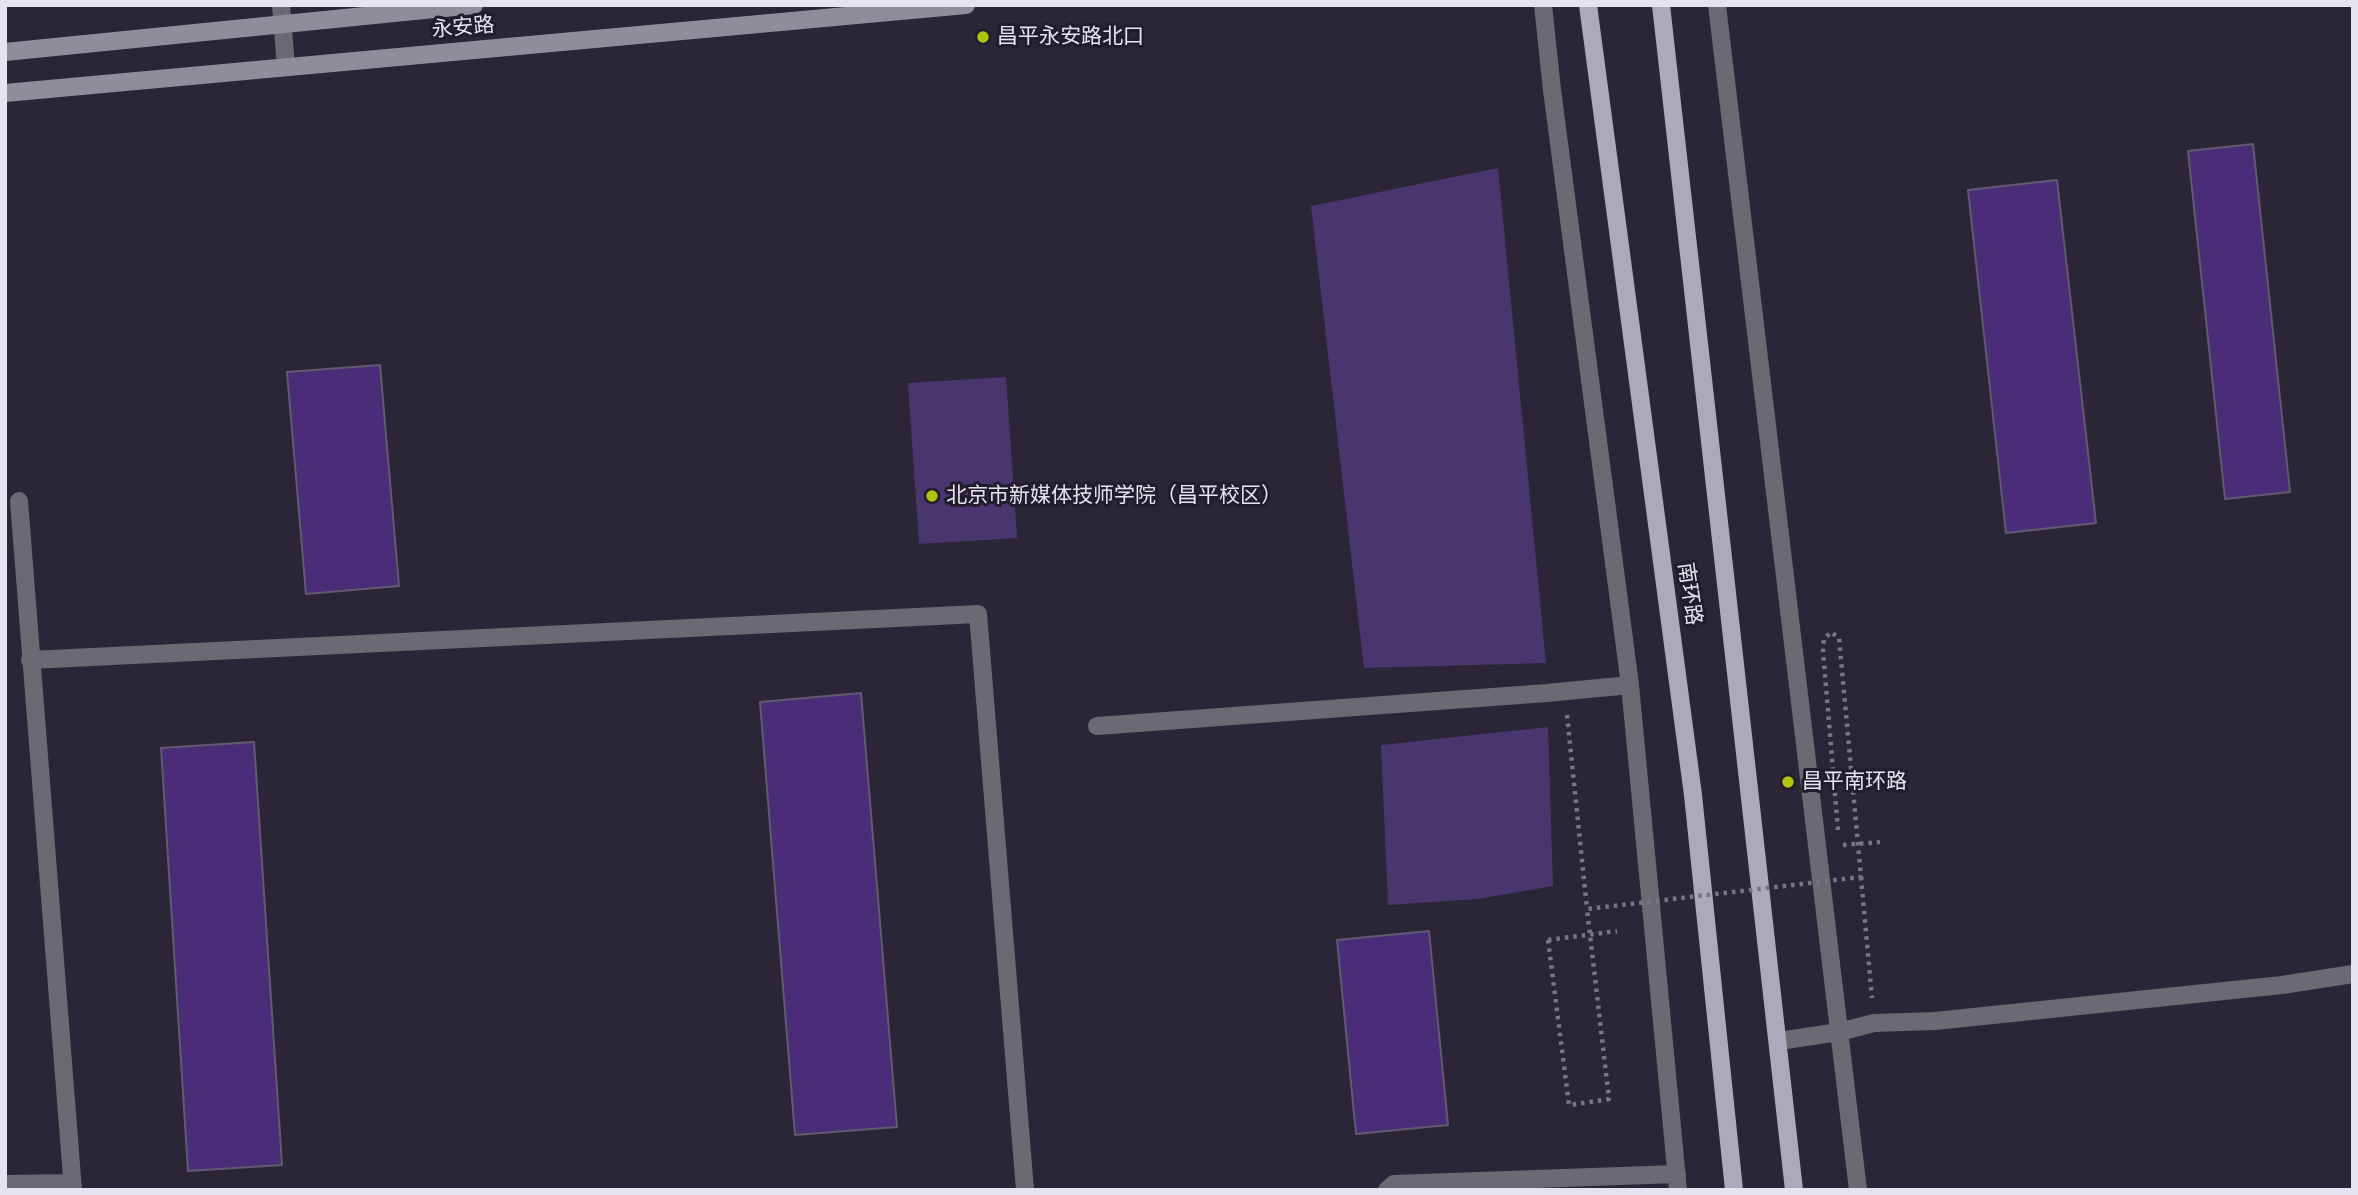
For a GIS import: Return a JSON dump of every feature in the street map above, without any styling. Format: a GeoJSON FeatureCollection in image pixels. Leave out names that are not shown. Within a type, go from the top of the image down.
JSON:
{"type":"FeatureCollection","features":[{"type":"Feature","properties":{"kind":"main road","name":"永安路"},"geometry":{"type":"LineString","coordinates":[[5,51],[474,5]]}},
{"type":"Feature","properties":{"kind":"main road","name":"永安路"},"geometry":{"type":"LineString","coordinates":[[5,93],[966,5]]}},
{"type":"Feature","properties":{"kind":"main road","name":"南环路"},"geometry":{"type":"LineString","coordinates":[[1588,5],[1693,795],[1734,1190]]}},
{"type":"Feature","properties":{"kind":"main road","name":"南环路"},"geometry":{"type":"LineString","coordinates":[[1661,5],[1794,1190]]}},
{"type":"Feature","properties":{"kind":"street"},"geometry":{"type":"LineString","coordinates":[[281,5],[286,67]]}},
{"type":"Feature","properties":{"kind":"street"},"geometry":{"type":"LineString","coordinates":[[1387,1190],[1394,1184],[1677,1182],[1630,685],[1543,5]]}},
{"type":"Feature","properties":{"kind":"street"},"geometry":{"type":"LineString","coordinates":[[1717,5],[1858,1190]]}},
{"type":"Feature","properties":{"kind":"street"},"geometry":{"type":"LineString","coordinates":[[5,1184],[73,1186],[19,501]]}},
{"type":"Feature","properties":{"kind":"street"},"geometry":{"type":"LineString","coordinates":[[30,660],[978,614],[1025,1190]]}},
{"type":"Feature","properties":{"kind":"street"},"geometry":{"type":"LineString","coordinates":[[1097,726],[1630,685]]}},
{"type":"Feature","properties":{"kind":"street"},"geometry":{"type":"LineString","coordinates":[[1779,1041],[1839,1032],[1874,1023],[1963,1018],[2268,986],[2353,974]]}},
{"type":"Feature","properties":{"kind":"path"},"geometry":{"type":"LineString","coordinates":[[1871,985],[1861,877],[1839,638],[1831,632],[1824,639],[1823,651],[1840,845],[1880,842]]}},
{"type":"Feature","properties":{"kind":"path"},"geometry":{"type":"LineString","coordinates":[[1567,715],[1587,909],[1609,1098],[1569,1105],[1548,940],[1617,931]]}},
{"type":"Feature","properties":{"kind":"path"},"geometry":{"type":"LineString","coordinates":[[1587,909],[1861,877]]}},
{"type":"Feature","properties":{"kind":"shaded area"},"geometry":{"type":"Polygon","coordinates":[[[1498,168],[1546,663],[1364,668],[1311,206],[1498,168]]]}},
{"type":"Feature","properties":{"kind":"shaded area"},"geometry":{"type":"Polygon","coordinates":[[[1006,377],[1017,538],[919,544],[908,383],[1006,377]]]}},
{"type":"Feature","properties":{"kind":"shaded area"},"geometry":{"type":"Polygon","coordinates":[[[1548,727],[1553,886],[1478,899],[1388,905],[1381,745],[1548,727]]]}},
{"type":"Feature","properties":{"kind":"building"},"geometry":{"type":"Polygon","coordinates":[[[2253,144],[2290,492],[2225,499],[2188,151],[2253,144]]]}},
{"type":"Feature","properties":{"kind":"building"},"geometry":{"type":"Polygon","coordinates":[[[2057,180],[2096,523],[2006,533],[1968,190],[2057,180]]]}},
{"type":"Feature","properties":{"kind":"building"},"geometry":{"type":"Polygon","coordinates":[[[380,365],[399,586],[306,594],[287,372],[380,365]]]}},
{"type":"Feature","properties":{"kind":"building"},"geometry":{"type":"Polygon","coordinates":[[[861,693],[897,1127],[795,1135],[760,702],[861,693]]]}},
{"type":"Feature","properties":{"kind":"building"},"geometry":{"type":"Polygon","coordinates":[[[254,742],[282,1165],[188,1171],[161,748],[254,742]]]}},
{"type":"Feature","properties":{"kind":"building"},"geometry":{"type":"Polygon","coordinates":[[[1429,931],[1448,1125],[1356,1134],[1337,940],[1429,931]]]}},
{"type":"Feature","properties":{"kind":"place","name":"昌平永安路北口"},"geometry":{"type":"Point","coordinates":[983,37]}},
{"type":"Feature","properties":{"kind":"place","name":"北京市新媒体技师学院（昌平校区）"},"geometry":{"type":"Point","coordinates":[932,496]}},
{"type":"Feature","properties":{"kind":"place","name":"昌平南环路"},"geometry":{"type":"Point","coordinates":[1788,782]}}]}
